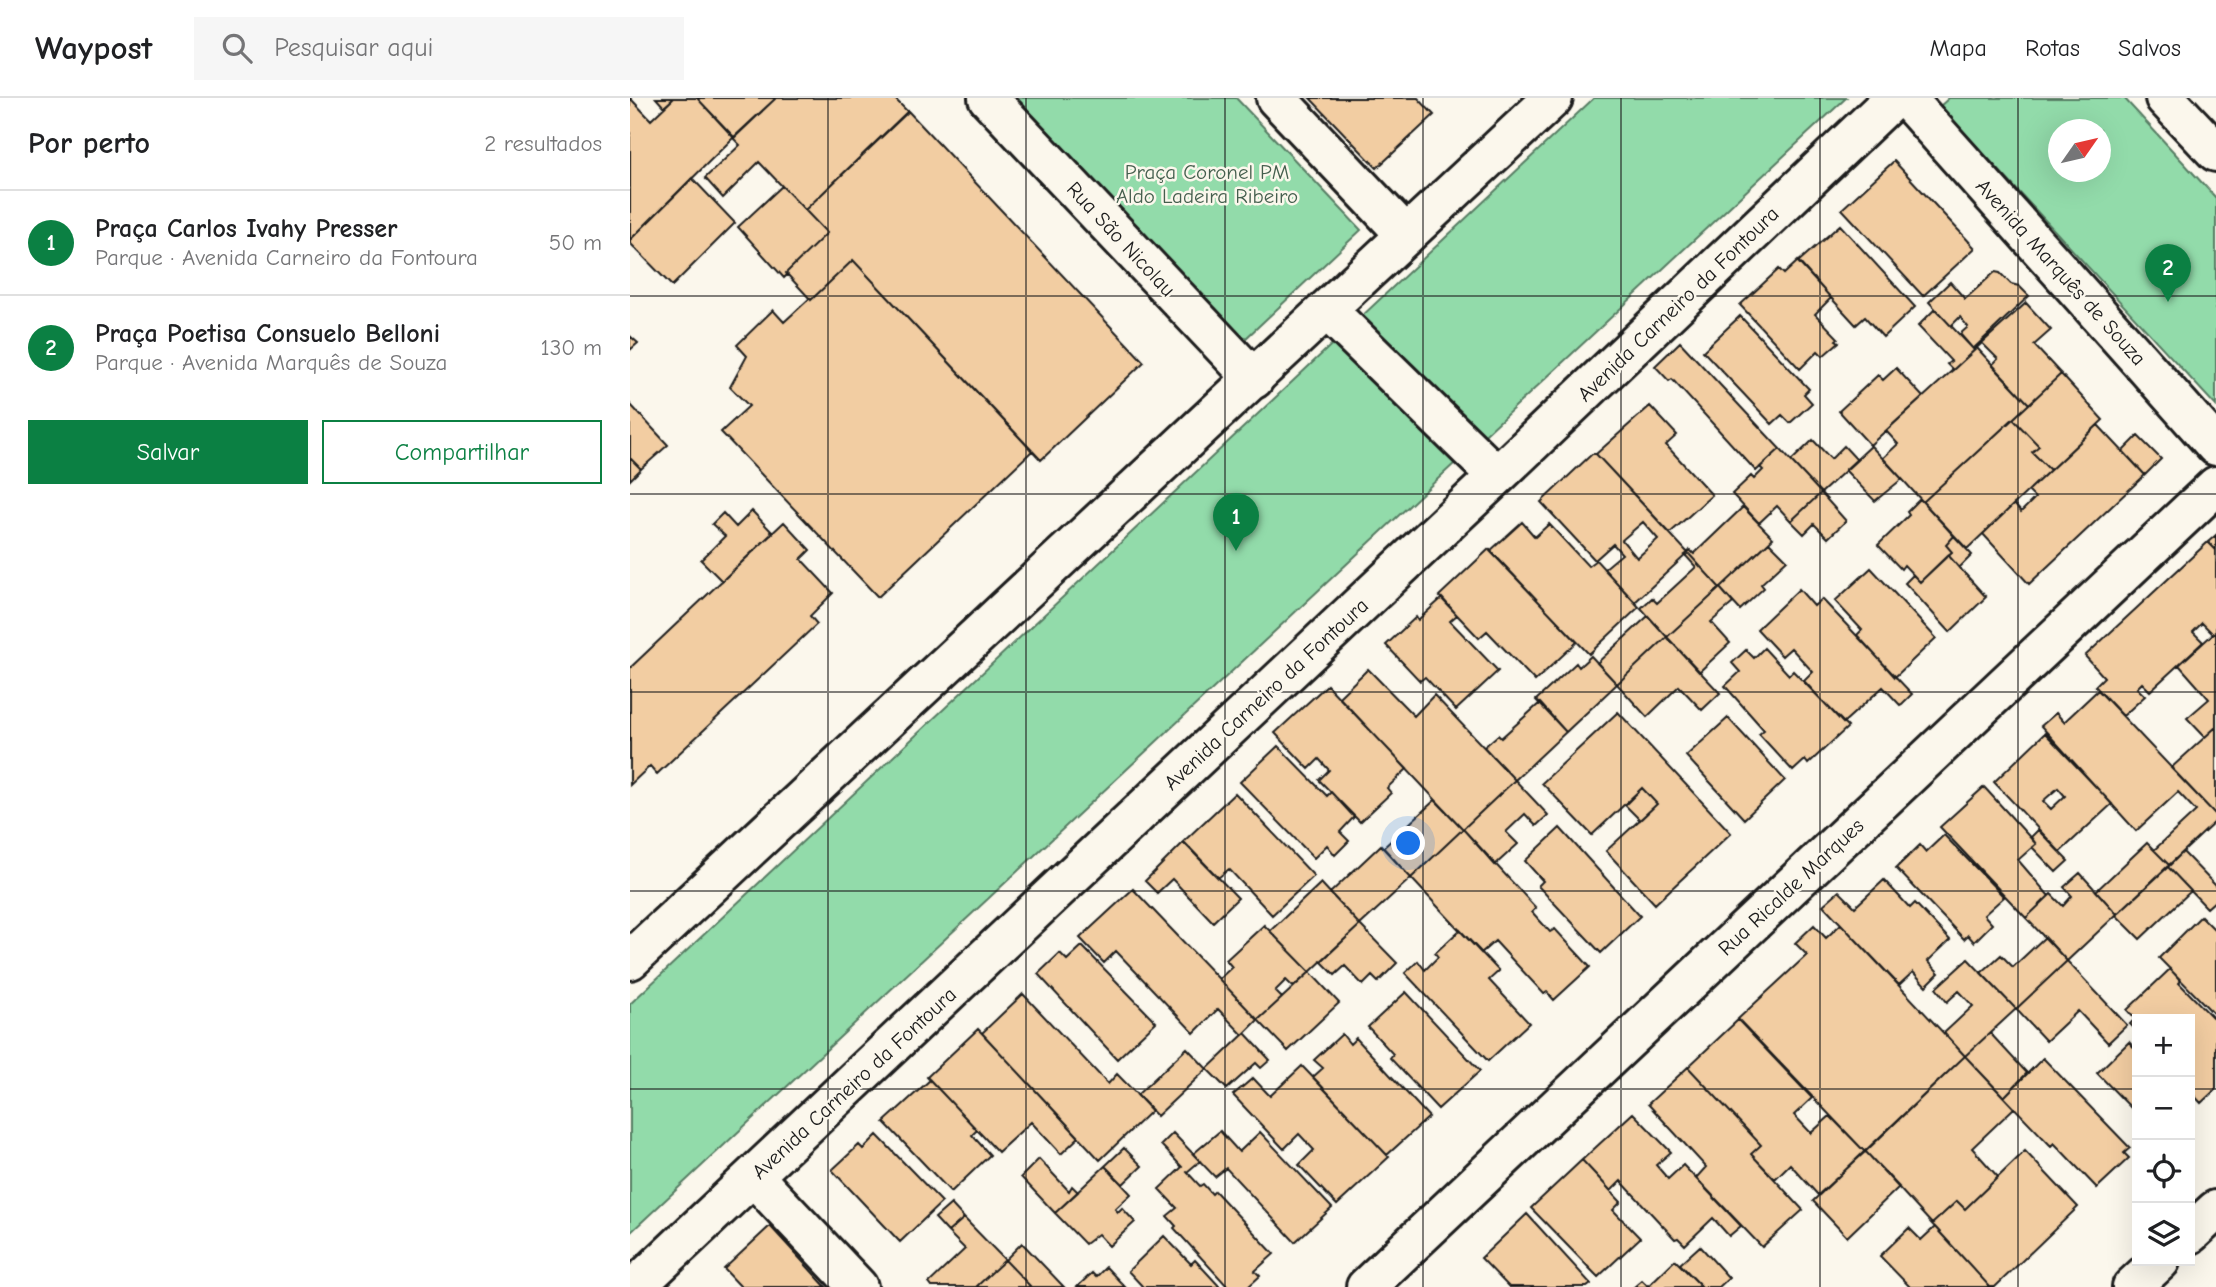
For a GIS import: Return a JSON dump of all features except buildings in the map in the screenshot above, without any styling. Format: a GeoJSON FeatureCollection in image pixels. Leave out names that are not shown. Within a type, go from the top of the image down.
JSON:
{"type":"FeatureCollection","features":[{"type":"Feature","properties":{"kind":"main road","name":"Rua São Nicolau"},"geometry":{"type":"LineString","coordinates":[[988,98],[1254,379]]}},
{"type":"Feature","properties":{"kind":"main road"},"geometry":{"type":"LineString","coordinates":[[1276,98],[1406,235]]}},
{"type":"Feature","properties":{"kind":"main road"},"geometry":{"type":"LineString","coordinates":[[630,960],[1553,98]]}},
{"type":"Feature","properties":{"kind":"main road","name":"Avenida Carneiro da Fontoura"},"geometry":{"type":"LineString","coordinates":[[635,1287],[1497,476],[1894,98]]}},
{"type":"Feature","properties":{"kind":"main road","name":"Avenida Marquês de Souza"},"geometry":{"type":"LineString","coordinates":[[1906,98],[2216,446]]}},
{"type":"Feature","properties":{"kind":"main road"},"geometry":{"type":"LineString","coordinates":[[2165,98],[2216,152]]}},
{"type":"Feature","properties":{"kind":"main road"},"geometry":{"type":"LineString","coordinates":[[1327,310],[1497,476]]}},
{"type":"Feature","properties":{"kind":"main road","name":"Rua Ricalde Marques"},"geometry":{"type":"LineString","coordinates":[[1366,1287],[2216,486]]}},
{"type":"Feature","properties":{"kind":"main road"},"geometry":{"type":"LineString","coordinates":[[754,1177],[859,1287]]}},
{"type":"Feature","properties":{"kind":"main road"},"geometry":{"type":"LineString","coordinates":[[2195,1229],[2216,1210]]}},
{"type":"Feature","properties":{"kind":"main road"},"geometry":{"type":"LineString","coordinates":[[2132,1287],[2155,1266]]}},
{"type":"Feature","properties":{"kind":"green space","name":"Praça Coronel PM Aldo Ladeira Ribeiro"},"geometry":{"type":"Polygon","coordinates":[[[1016,98],[1236,98],[1361,230],[1244,340],[1016,98]]]}},
{"type":"Feature","properties":{"kind":"green space"},"geometry":{"type":"Polygon","coordinates":[[[1594,98],[1846,98],[630,1233],[630,1004],[1594,98]]]}},
{"type":"Feature","properties":{"kind":"green space"},"geometry":{"type":"Polygon","coordinates":[[[1949,98],[2124,98],[2216,198],[2216,406],[1940,106],[1949,98]]]}},
{"type":"Feature","properties":{"kind":"place","name":"Praça Poetisa Consuelo Belloni"},"geometry":{"type":"Point","coordinates":[2168,302]}},
{"type":"Feature","properties":{"kind":"place","name":"Praça Carlos Ivahy Presser"},"geometry":{"type":"Point","coordinates":[1236,551]}}]}
